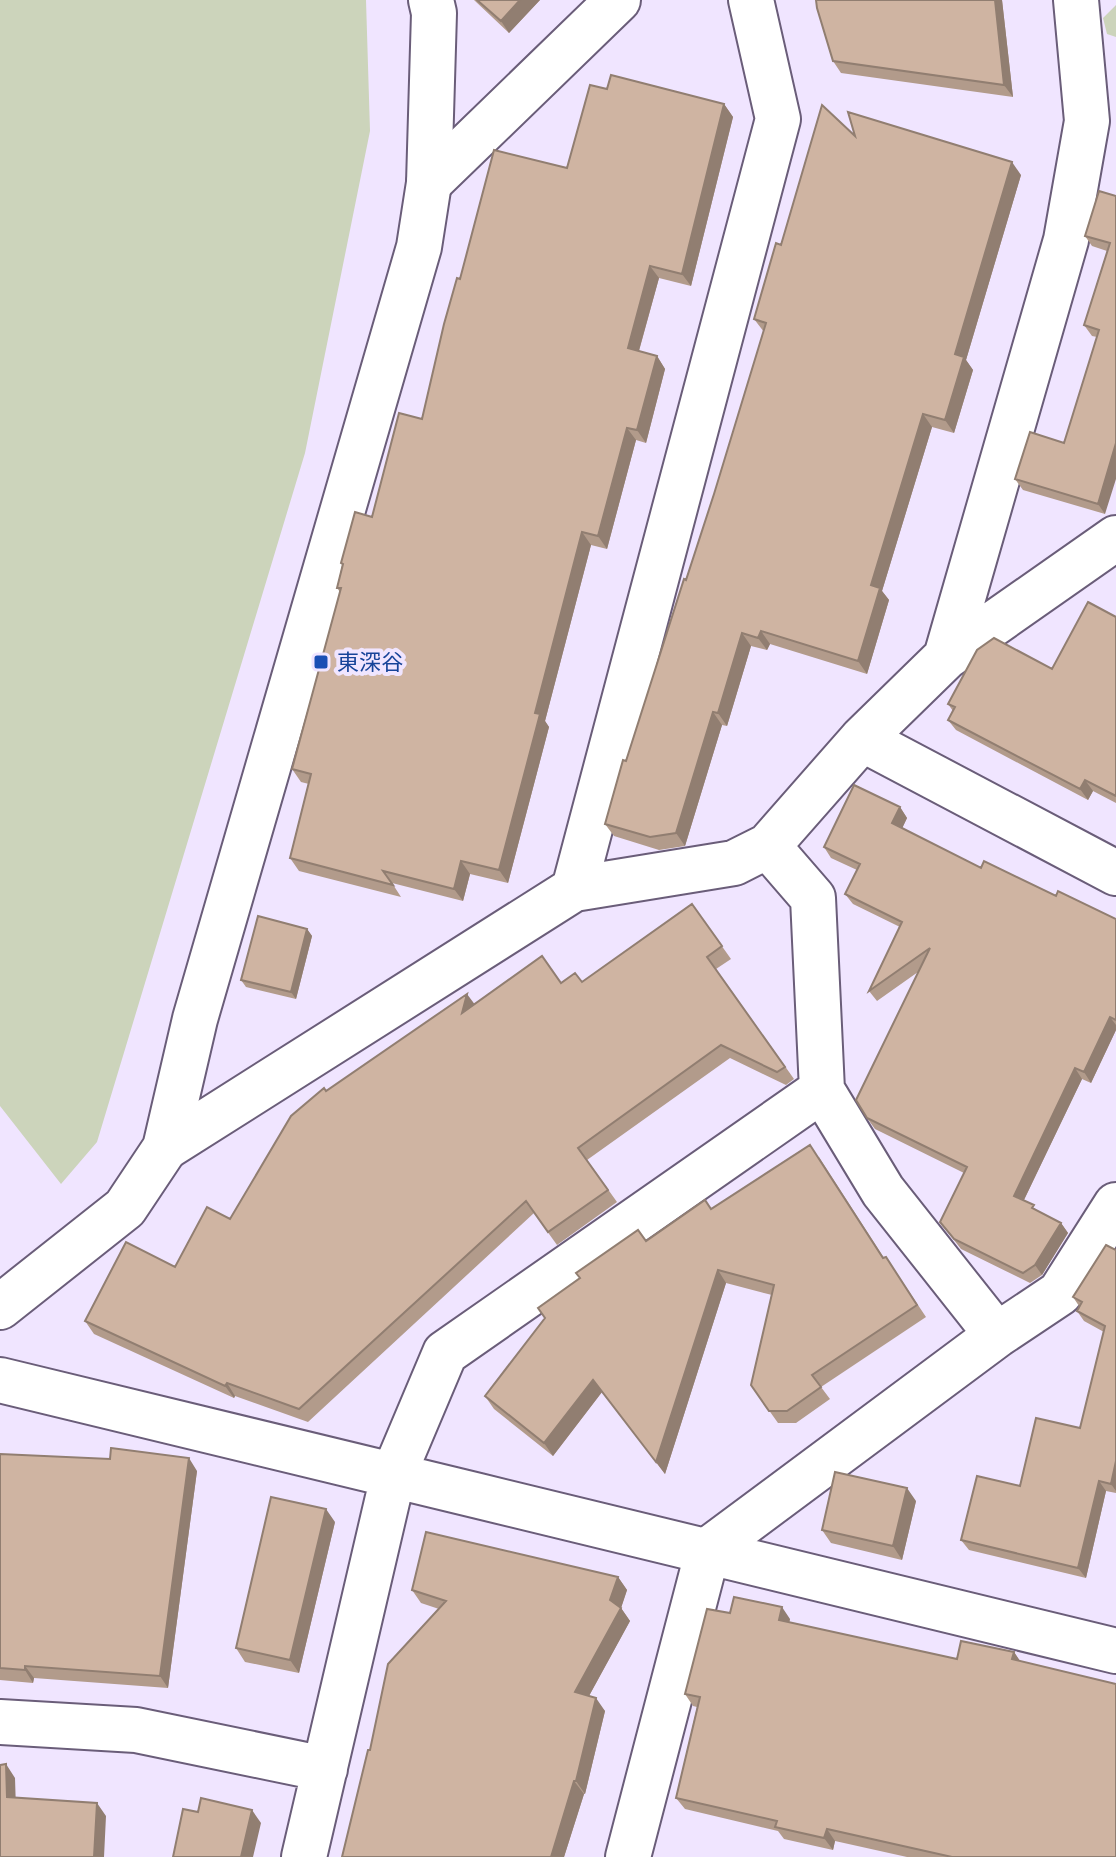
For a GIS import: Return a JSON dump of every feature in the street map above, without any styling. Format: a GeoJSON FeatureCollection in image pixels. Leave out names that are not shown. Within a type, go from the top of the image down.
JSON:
{"type":"FeatureCollection","features":[{"type":"Feature","properties":{"kind":"street"},"geometry":{"type":"LineString","coordinates":[[0,1307],[125,1208],[165,1148],[195,1019],[419,247],[429,183],[434,13],[431,0]]}},
{"type":"Feature","properties":{"kind":"street"},"geometry":{"type":"LineString","coordinates":[[429,183],[618,0]]}},
{"type":"Feature","properties":{"kind":"street"},"geometry":{"type":"LineString","coordinates":[[574,889],[778,119],[751,0]]}},
{"type":"Feature","properties":{"kind":"street"},"geometry":{"type":"LineString","coordinates":[[946,657],[1066,240],[1087,121],[1079,2]]}},
{"type":"Feature","properties":{"kind":"street"},"geometry":{"type":"LineString","coordinates":[[165,1148],[574,889],[734,863],[768,846],[862,739],[946,657],[1116,538]]}},
{"type":"Feature","properties":{"kind":"street"},"geometry":{"type":"LineString","coordinates":[[862,739],[1116,873]]}},
{"type":"Feature","properties":{"kind":"street"},"geometry":{"type":"LineString","coordinates":[[768,846],[813,898],[822,1090],[883,1191],[997,1335]]}},
{"type":"Feature","properties":{"kind":"street"},"geometry":{"type":"LineString","coordinates":[[304,1857],[393,1476],[445,1353],[822,1090]]}},
{"type":"Feature","properties":{"kind":"street"},"geometry":{"type":"LineString","coordinates":[[630,1857],[708,1550],[997,1335],[1060,1293],[1116,1205]]}},
{"type":"Feature","properties":{"kind":"street"},"geometry":{"type":"LineString","coordinates":[[0,1380],[1116,1651]]}},
{"type":"Feature","properties":{"kind":"street"},"geometry":{"type":"LineString","coordinates":[[0,1722],[136,1730],[325,1769]]}},
{"type":"Feature","properties":{"kind":"green space"},"geometry":{"type":"Polygon","coordinates":[[[0,0],[366,0],[370,131],[305,453],[97,1142],[61,1184],[0,1106],[0,0]]]}},
{"type":"Feature","properties":{"kind":"green space"},"geometry":{"type":"Polygon","coordinates":[[[1116,5],[1116,37],[1107,34],[1103,18],[1116,5]]]}},
{"type":"Feature","properties":{"kind":"building"},"geometry":{"type":"Polygon","coordinates":[[[477,0],[520,0],[501,21],[477,0]]]}},
{"type":"Feature","properties":{"kind":"building"},"geometry":{"type":"Polygon","coordinates":[[[816,0],[995,0],[1004,85],[833,61],[816,0]]]}},
{"type":"Feature","properties":{"kind":"building"},"geometry":{"type":"Polygon","coordinates":[[[611,75],[724,104],[682,274],[650,266],[628,348],[657,356],[637,430],[627,428],[598,536],[582,532],[535,713],[540,714],[499,870],[461,861],[454,889],[383,871],[393,885],[290,858],[311,774],[292,769],[341,588],[337,588],[341,563],[355,512],[372,517],[399,413],[422,419],[444,324],[457,278],[460,279],[494,150],[567,168],[590,85],[607,89],[611,75]]]}},
{"type":"Feature","properties":{"kind":"building"},"geometry":{"type":"Polygon","coordinates":[[[822,105],[855,136],[848,112],[1012,162],[955,354],[964,357],[945,420],[923,414],[871,585],[880,588],[858,661],[761,631],[758,638],[742,633],[718,713],[713,712],[676,833],[650,837],[605,824],[623,760],[626,761],[714,494],[766,323],[754,319],[776,243],[781,245],[822,105]]]}},
{"type":"Feature","properties":{"kind":"building"},"geometry":{"type":"Polygon","coordinates":[[[1099,191],[1116,196],[1116,443],[1098,504],[1015,479],[1030,432],[1064,443],[1099,330],[1084,325],[1110,243],[1085,236],[1099,191]]]}},
{"type":"Feature","properties":{"kind":"building"},"geometry":{"type":"Polygon","coordinates":[[[1088,602],[1116,617],[1116,796],[1085,780],[1080,789],[948,720],[955,707],[948,704],[977,650],[994,638],[1052,669],[1088,602]]]}},
{"type":"Feature","properties":{"kind":"building"},"geometry":{"type":"Polygon","coordinates":[[[854,785],[900,807],[892,823],[981,868],[984,861],[1056,896],[1058,891],[1116,919],[1116,1020],[1110,1017],[1084,1072],[1075,1068],[1014,1196],[1061,1223],[1035,1265],[1023,1273],[954,1239],[940,1222],[967,1167],[867,1118],[856,1100],[930,948],[869,991],[902,922],[845,894],[860,864],[824,847],[854,785]]]}},
{"type":"Feature","properties":{"kind":"building"},"geometry":{"type":"Polygon","coordinates":[[[692,904],[722,946],[707,957],[785,1067],[777,1072],[721,1045],[578,1148],[608,1190],[548,1232],[526,1201],[299,1409],[227,1383],[225,1386],[85,1321],[126,1242],[175,1267],[207,1207],[230,1219],[291,1116],[324,1088],[326,1091],[467,994],[462,1013],[542,956],[561,983],[575,973],[582,982],[692,904]]]}},
{"type":"Feature","properties":{"kind":"building"},"geometry":{"type":"Polygon","coordinates":[[[258,916],[307,929],[291,992],[241,980],[258,916]]]}},
{"type":"Feature","properties":{"kind":"building"},"geometry":{"type":"Polygon","coordinates":[[[810,1145],[917,1305],[812,1375],[821,1387],[787,1411],[769,1411],[751,1385],[774,1285],[718,1270],[656,1462],[593,1380],[544,1443],[485,1396],[545,1318],[538,1308],[580,1278],[576,1273],[638,1230],[646,1241],[705,1200],[711,1209],[810,1145]]]}},
{"type":"Feature","properties":{"kind":"building"},"geometry":{"type":"Polygon","coordinates":[[[1106,1245],[1116,1250],[1116,1461],[1111,1484],[1099,1481],[1078,1568],[961,1540],[977,1476],[1020,1486],[1036,1418],[1080,1428],[1105,1326],[1077,1311],[1082,1302],[1073,1297],[1106,1245]]]}},
{"type":"Feature","properties":{"kind":"building"},"geometry":{"type":"Polygon","coordinates":[[[111,1448],[189,1458],[160,1676],[25,1666],[25,1670],[0,1668],[0,1454],[110,1459],[111,1448]]]}},
{"type":"Feature","properties":{"kind":"building"},"geometry":{"type":"Polygon","coordinates":[[[835,1472],[907,1488],[893,1546],[822,1530],[835,1472]]]}},
{"type":"Feature","properties":{"kind":"building"},"geometry":{"type":"Polygon","coordinates":[[[271,1497],[326,1509],[290,1660],[236,1648],[271,1497]]]}},
{"type":"Feature","properties":{"kind":"building"},"geometry":{"type":"Polygon","coordinates":[[[426,1532],[618,1577],[610,1600],[621,1608],[575,1692],[596,1698],[576,1781],[551,1857],[342,1857],[370,1750],[388,1664],[446,1601],[412,1590],[426,1532]]]}},
{"type":"Feature","properties":{"kind":"building"},"geometry":{"type":"Polygon","coordinates":[[[734,1597],[782,1607],[779,1620],[957,1659],[961,1641],[1014,1652],[1012,1659],[1116,1684],[1116,1857],[952,1857],[827,1829],[824,1838],[775,1827],[777,1821],[676,1798],[700,1697],[685,1694],[707,1609],[730,1613],[734,1597]]]}},
{"type":"Feature","properties":{"kind":"building"},"geometry":{"type":"Polygon","coordinates":[[[6,1764],[7,1797],[97,1803],[94,1857],[0,1857],[0,1765],[6,1764]]]}},
{"type":"Feature","properties":{"kind":"building"},"geometry":{"type":"Polygon","coordinates":[[[201,1798],[252,1810],[241,1857],[173,1857],[183,1809],[198,1812],[201,1798]]]}},
{"type":"Feature","properties":{"kind":"place","name":"東深谷"},"geometry":{"type":"Point","coordinates":[321,662]}}]}
